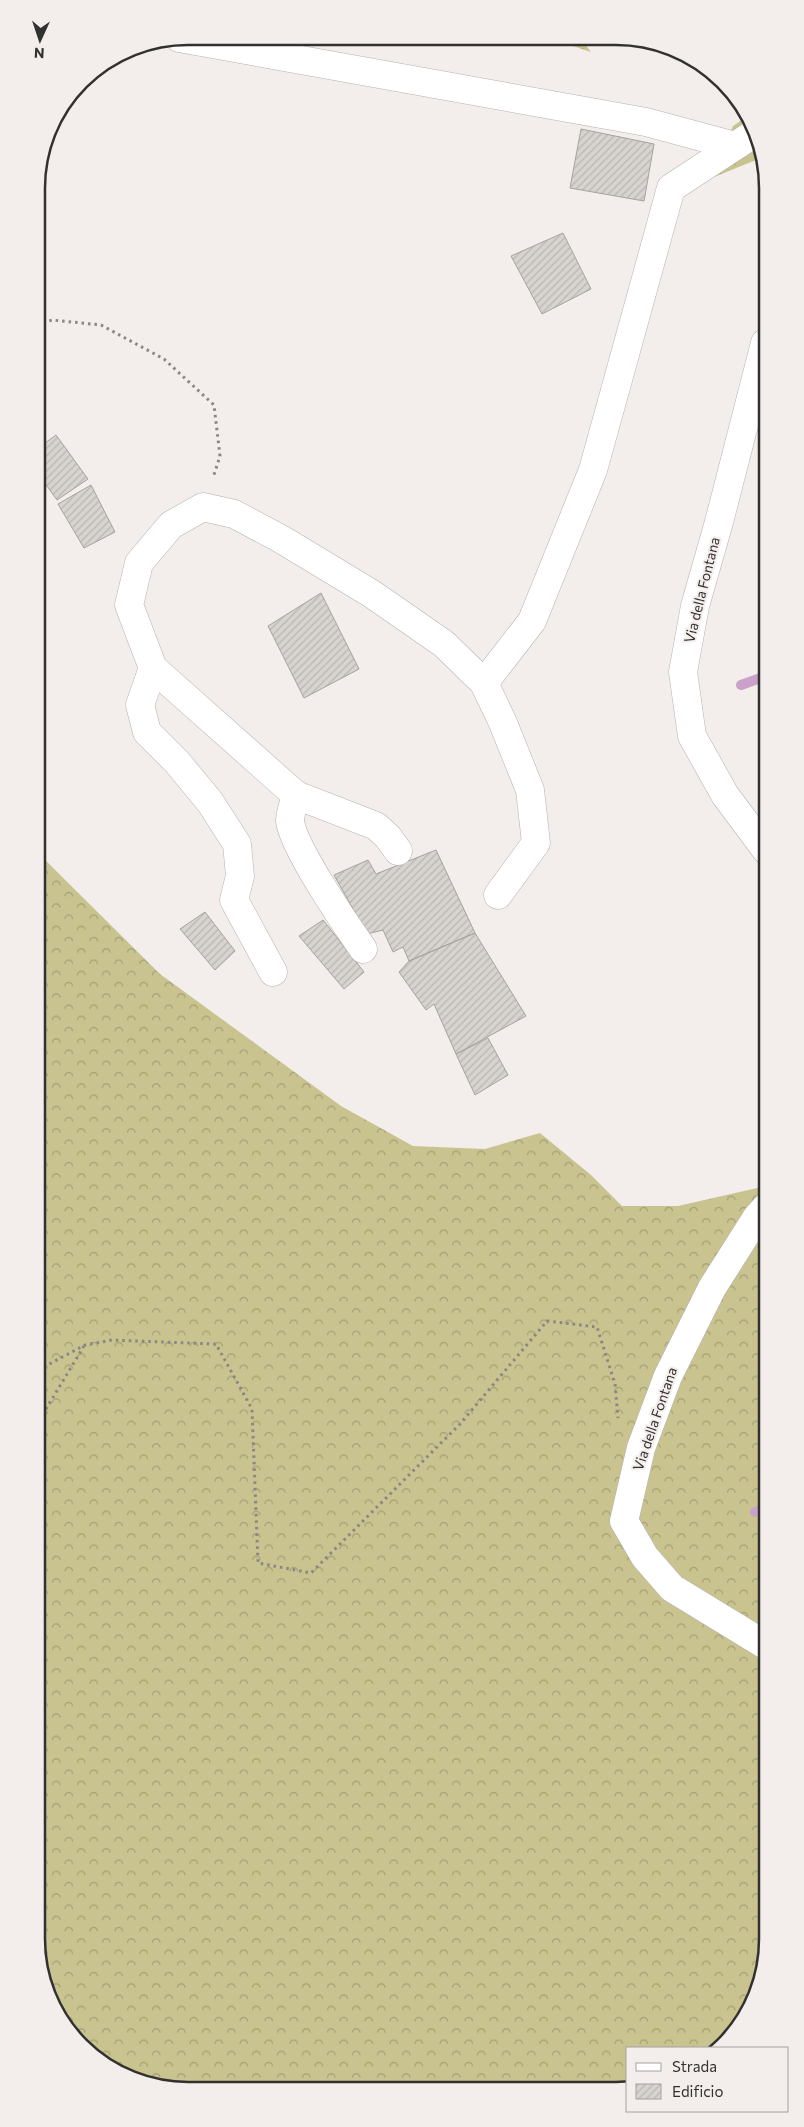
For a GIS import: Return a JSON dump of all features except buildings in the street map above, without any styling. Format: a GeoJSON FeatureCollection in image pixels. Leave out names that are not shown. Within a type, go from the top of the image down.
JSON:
{"type":"FeatureCollection","features":[{"type":"Feature","properties":{"kind":"street"},"geometry":{"type":"LineString","coordinates":[[218,45],[745,140]]}},
{"type":"Feature","properties":{"kind":"street"},"geometry":{"type":"LineString","coordinates":[[484,684],[532,620],[593,470],[672,188],[745,140]]}},
{"type":"Feature","properties":{"kind":"street","name":"Via della Fontana"},"geometry":{"type":"LineString","coordinates":[[759,365],[719,522],[695,606],[683,672],[692,736],[725,795],[759,841]]}},
{"type":"Feature","properties":{"kind":"street"},"geometry":{"type":"LineString","coordinates":[[398,851],[388,837],[376,826],[296,795],[152,668],[129,605],[139,563],[172,525],[203,507],[234,514],[281,539],[372,594],[444,644],[484,684],[503,723],[530,790],[536,843],[498,895]]}},
{"type":"Feature","properties":{"kind":"street"},"geometry":{"type":"LineString","coordinates":[[152,668],[140,705],[147,732],[194,782],[237,844],[240,876],[234,900],[273,972]]}},
{"type":"Feature","properties":{"kind":"street"},"geometry":{"type":"LineString","coordinates":[[296,795],[290,821],[300,848],[341,918],[363,949]]}},
{"type":"Feature","properties":{"kind":"street","name":"Via della Fontana"},"geometry":{"type":"LineString","coordinates":[[759,1215],[712,1288],[668,1376],[641,1448],[624,1521],[645,1557],[672,1588],[759,1641]]}},
{"type":"Feature","properties":{"kind":"path"},"geometry":{"type":"LineString","coordinates":[[45,323],[52,320],[102,325],[164,359],[214,405],[220,456],[203,507]]}},
{"type":"Feature","properties":{"kind":"path"},"geometry":{"type":"LineString","coordinates":[[45,1366],[85,1345],[112,1340],[216,1344],[252,1410],[258,1562],[311,1574],[460,1424],[547,1321],[597,1327],[616,1384],[618,1423]]}},
{"type":"Feature","properties":{"kind":"path"},"geometry":{"type":"LineString","coordinates":[[45,1412],[85,1345]]}},
{"type":"Feature","properties":{"kind":"green space"},"geometry":{"type":"Polygon","coordinates":[[[570,45],[586,45],[591,52],[570,45]]]}},
{"type":"Feature","properties":{"kind":"green space"},"geometry":{"type":"Polygon","coordinates":[[[742,120],[756,160],[709,179],[733,126],[742,120]]]}},
{"type":"Feature","properties":{"kind":"green space"},"geometry":{"type":"Polygon","coordinates":[[[45,860],[160,974],[341,1106],[413,1146],[485,1149],[540,1133],[591,1175],[622,1206],[678,1206],[759,1188],[759,1949],[754,1976],[740,2011],[724,2033],[709,2047],[626,2047],[626,2082],[178,2082],[142,2074],[108,2058],[87,2040],[69,2019],[53,1985],[45,1949],[45,860]]]}},
{"type":"Feature","properties":{"kind":"waterway"},"geometry":{"type":"LineString","coordinates":[[741,685],[759,679]]}},
{"type":"Feature","properties":{"kind":"waterway"},"geometry":{"type":"LineString","coordinates":[[755,1512],[759,1511]]}}]}
